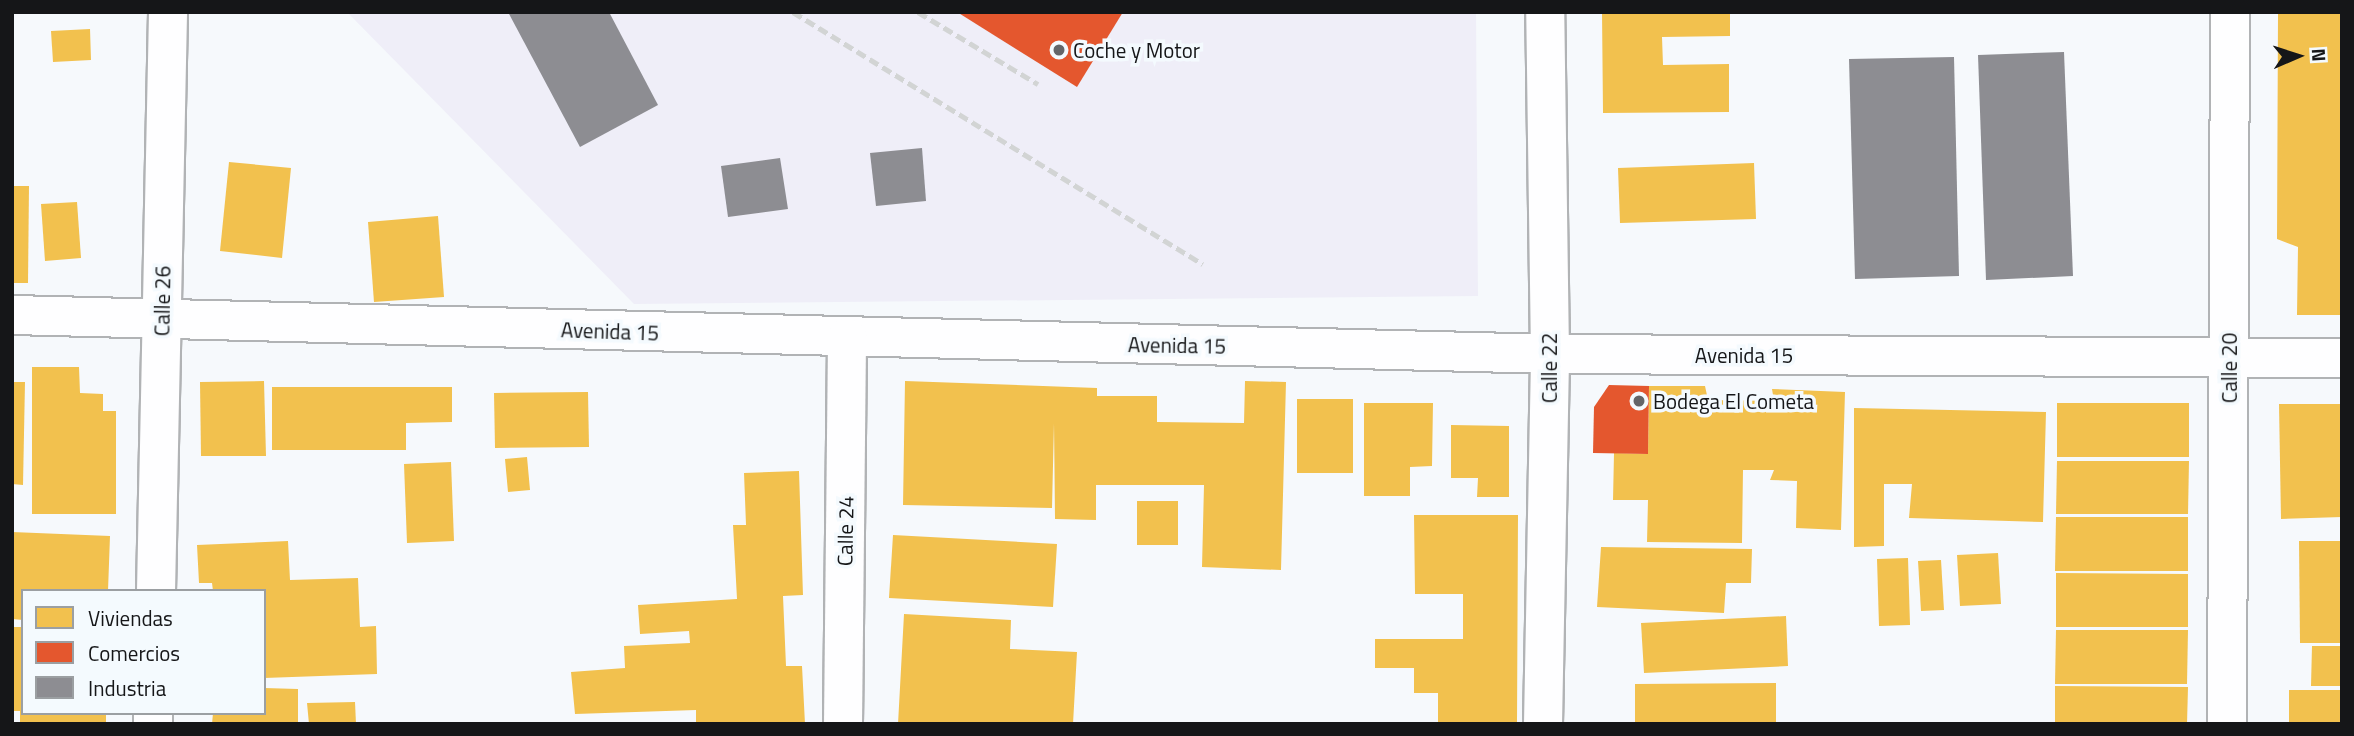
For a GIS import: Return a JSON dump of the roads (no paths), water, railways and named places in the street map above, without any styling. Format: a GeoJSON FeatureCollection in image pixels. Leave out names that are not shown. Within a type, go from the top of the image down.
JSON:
{"type":"FeatureCollection","features":[{"type":"Feature","properties":{"kind":"street","name":"Calle 26"},"geometry":{"type":"LineString","coordinates":[[156,589],[168,12]]}},
{"type":"Feature","properties":{"kind":"street","name":"Calle 22"},"geometry":{"type":"LineString","coordinates":[[1543,724],[1550,354],[1545,12]]}},
{"type":"Feature","properties":{"kind":"street","name":"Calle 20"},"geometry":{"type":"LineString","coordinates":[[2227,724],[2230,12]]}},
{"type":"Feature","properties":{"kind":"street","name":"Avenida 15"},"geometry":{"type":"LineString","coordinates":[[12,315],[1550,354],[2342,358]]}},
{"type":"Feature","properties":{"kind":"street","name":"Calle 24"},"geometry":{"type":"LineString","coordinates":[[843,724],[847,338]]}},
{"type":"Feature","properties":{"kind":"railway"},"geometry":{"type":"LineString","coordinates":[[793,12],[1203,264]]}},
{"type":"Feature","properties":{"kind":"railway"},"geometry":{"type":"LineString","coordinates":[[918,12],[1038,84]]}},
{"type":"Feature","properties":{"kind":"place","name":"Coche y Motor"},"geometry":{"type":"Point","coordinates":[1059,50]}},
{"type":"Feature","properties":{"kind":"place","name":"Bodega El Cometa"},"geometry":{"type":"Point","coordinates":[1639,401]}}]}
